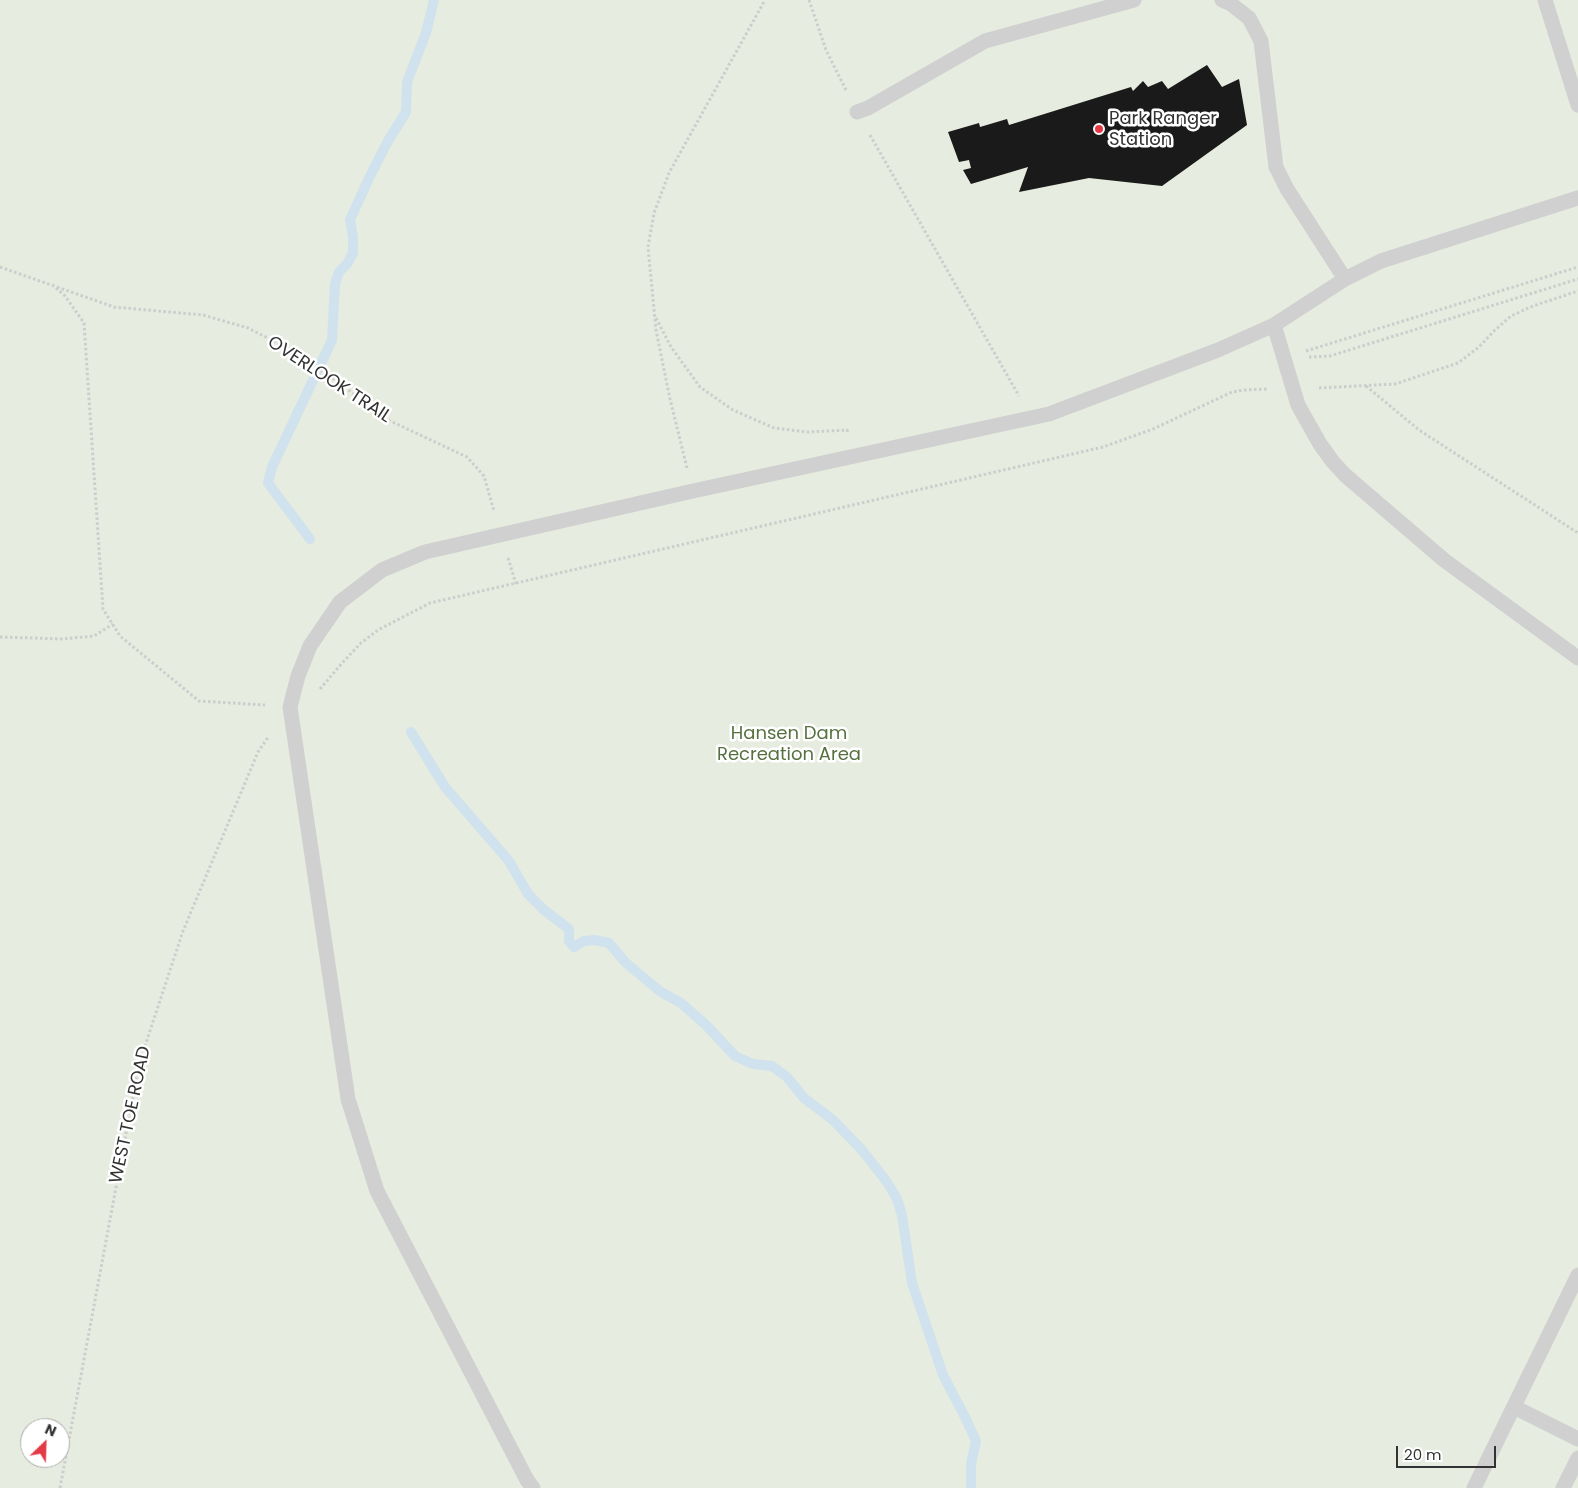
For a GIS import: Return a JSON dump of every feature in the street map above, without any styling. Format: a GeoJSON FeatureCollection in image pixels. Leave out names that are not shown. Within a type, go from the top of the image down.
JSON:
{"type":"FeatureCollection","features":[{"type":"Feature","properties":{"kind":"lane"},"geometry":{"type":"LineString","coordinates":[[857,112],[868,108],[985,42],[1134,0]]}},
{"type":"Feature","properties":{"kind":"lane"},"geometry":{"type":"LineString","coordinates":[[1222,0],[1231,4],[1249,18],[1261,41],[1276,167],[1287,189],[1346,279]]}},
{"type":"Feature","properties":{"kind":"lane"},"geometry":{"type":"LineString","coordinates":[[1546,0],[1578,105]]}},
{"type":"Feature","properties":{"kind":"lane"},"geometry":{"type":"LineString","coordinates":[[533,1488],[377,1191],[348,1099],[290,707],[298,676],[310,646],[340,602],[382,570],[425,552],[693,491],[1049,414],[1200,357],[1274,325],[1346,279],[1380,261],[1578,198]]}},
{"type":"Feature","properties":{"kind":"lane"},"geometry":{"type":"LineString","coordinates":[[1274,325],[1298,405],[1320,444],[1344,475],[1444,560],[1577,656]]}},
{"type":"Feature","properties":{"kind":"lane"},"geometry":{"type":"LineString","coordinates":[[1474,1488],[1578,1275]]}},
{"type":"Feature","properties":{"kind":"lane"},"geometry":{"type":"LineString","coordinates":[[1514,1407],[1578,1439]]}},
{"type":"Feature","properties":{"kind":"lane"},"geometry":{"type":"LineString","coordinates":[[1563,1488],[1578,1458]]}},
{"type":"Feature","properties":{"kind":"path"},"geometry":{"type":"LineString","coordinates":[[693,491],[670,399],[656,330],[648,247],[654,213],[669,173],[765,0]]}},
{"type":"Feature","properties":{"kind":"path"},"geometry":{"type":"LineString","coordinates":[[809,0],[826,50],[857,112],[1016,390],[1029,418]]}},
{"type":"Feature","properties":{"kind":"path"},"geometry":{"type":"LineString","coordinates":[[1284,359],[1578,267]]}},
{"type":"Feature","properties":{"kind":"path"},"geometry":{"type":"LineString","coordinates":[[1284,359],[1330,356],[1578,279]]}},
{"type":"Feature","properties":{"kind":"path","name":"OVERLOOK TRAIL"},"geometry":{"type":"LineString","coordinates":[[54,286],[114,306],[204,315],[248,328],[289,349],[336,381],[384,418],[467,457],[484,476],[516,584]]}},
{"type":"Feature","properties":{"kind":"path"},"geometry":{"type":"LineString","coordinates":[[655,315],[671,347],[700,387],[733,410],[774,428],[806,432],[847,430],[856,456]]}},
{"type":"Feature","properties":{"kind":"path"},"geometry":{"type":"LineString","coordinates":[[1365,386],[1419,430],[1578,532]]}},
{"type":"Feature","properties":{"kind":"path"},"geometry":{"type":"LineString","coordinates":[[0,637],[17,636],[64,639],[94,636],[113,624]]}},
{"type":"Feature","properties":{"kind":"path","name":"WEST TOE ROAD"},"geometry":{"type":"LineString","coordinates":[[60,1488],[139,1064],[183,931],[258,752],[290,707]]}},
{"type":"Feature","properties":{"kind":"green space","name":"Hansen Dam Recreation Area"},"geometry":{"type":"Polygon","coordinates":[[[0,0],[1578,0],[1578,1488],[0,1488],[0,0]]]}},
{"type":"Feature","properties":{"kind":"building","name":"Park Ranger Station"},"geometry":{"type":"Polygon","coordinates":[[[1207,65],[1222,87],[1239,79],[1247,125],[1162,186],[1089,178],[1019,192],[1028,167],[971,184],[963,170],[971,168],[969,160],[959,162],[948,132],[979,123],[980,127],[1007,119],[1009,125],[1131,87],[1133,91],[1143,81],[1148,87],[1162,81],[1168,89],[1207,65]]]}},
{"type":"Feature","properties":{"kind":"waterway"},"geometry":{"type":"LineString","coordinates":[[310,539],[268,483],[272,467],[332,340],[335,284],[339,272],[347,264],[353,253],[350,220],[388,141],[406,112],[407,82],[426,33],[434,0]]}},
{"type":"Feature","properties":{"kind":"waterway"},"geometry":{"type":"LineString","coordinates":[[411,732],[445,787],[509,861],[528,894],[544,910],[569,929],[569,941],[574,947],[584,941],[595,940],[609,943],[626,963],[661,992],[681,1003],[706,1025],[735,1056],[753,1064],[772,1066],[787,1077],[804,1098],[833,1120],[862,1150],[887,1182],[897,1199],[902,1215],[912,1283],[943,1375],[976,1441],[971,1464],[971,1488]]}},
{"type":"Feature","properties":{"kind":"place","name":"Park Ranger Station"},"geometry":{"type":"Point","coordinates":[1099,129]}}]}
